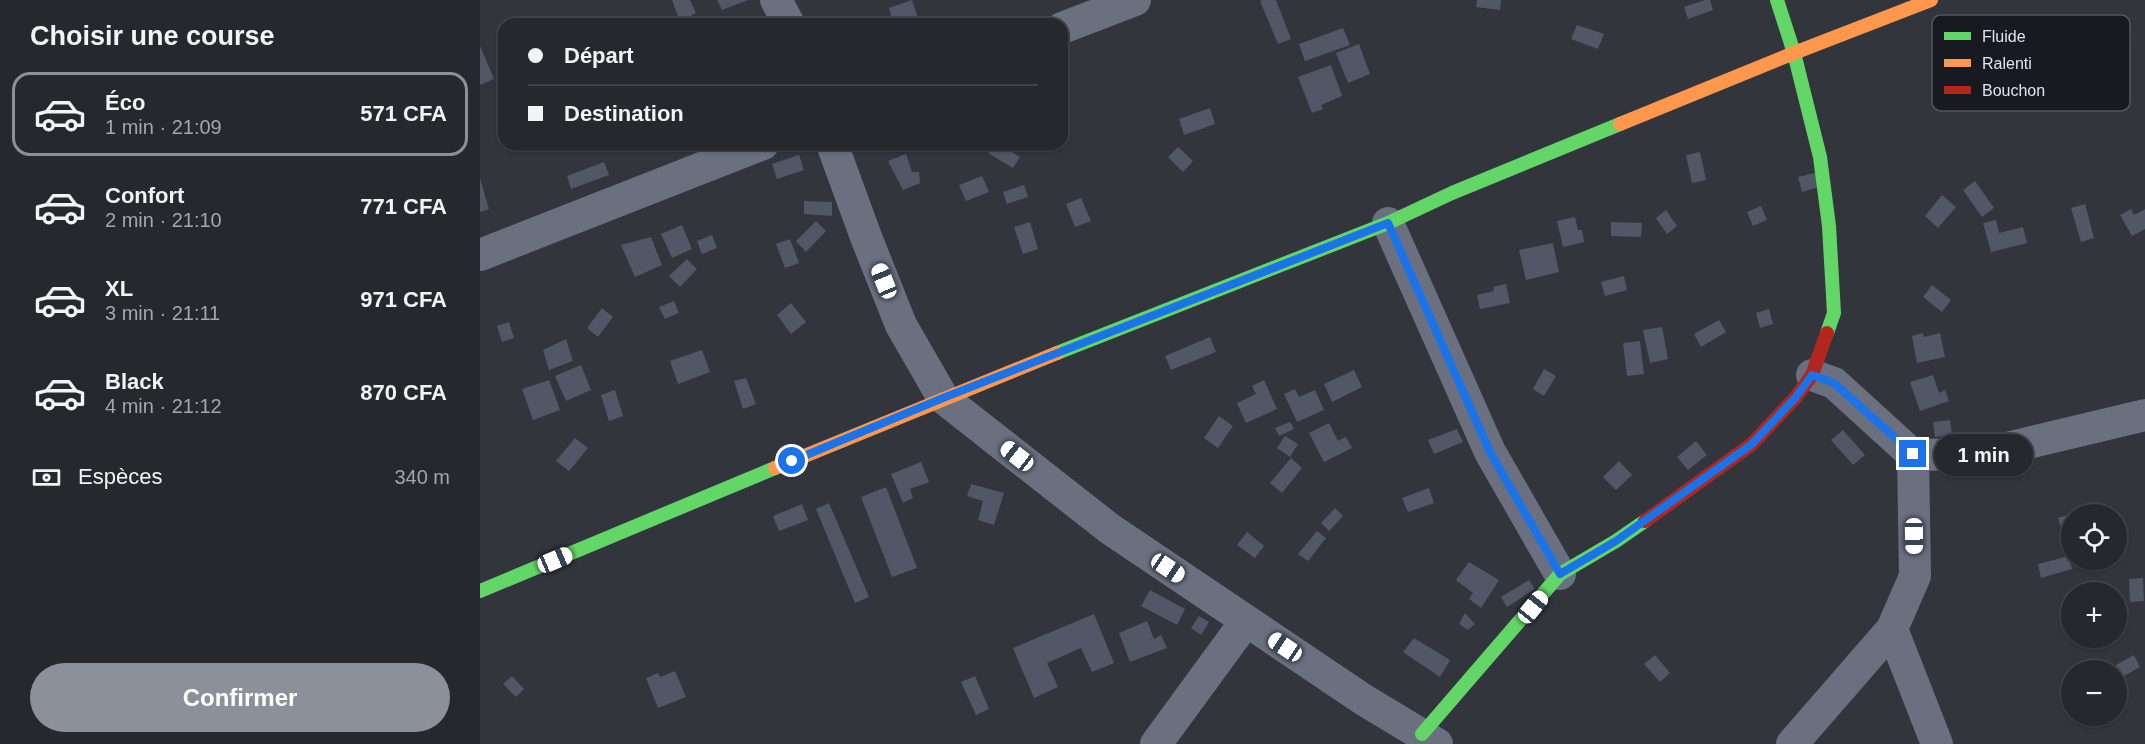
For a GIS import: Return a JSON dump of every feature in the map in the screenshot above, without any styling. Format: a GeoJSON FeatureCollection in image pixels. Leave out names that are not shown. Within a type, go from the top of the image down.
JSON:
{"type":"FeatureCollection","features":[{"type":"Feature","properties":{"kind":"street"},"geometry":{"type":"LineString","coordinates":[[776,0],[786,18]]}},
{"type":"Feature","properties":{"kind":"street"},"geometry":{"type":"LineString","coordinates":[[1068,26],[1135,0]]}},
{"type":"Feature","properties":{"kind":"street"},"geometry":{"type":"LineString","coordinates":[[834,150],[902,325],[943,398],[1110,529],[1364,700],[1430,739],[1560,574],[1616,541],[1752,444],[1796,397],[1812,375],[1834,312],[1829,226],[1820,157],[1794,53],[1777,0]]}},
{"type":"Feature","properties":{"kind":"street"},"geometry":{"type":"LineString","coordinates":[[480,591],[943,398],[1388,223],[1452,193],[1794,53],[1931,0]]}},
{"type":"Feature","properties":{"kind":"street"},"geometry":{"type":"LineString","coordinates":[[480,255],[748,150]]}},
{"type":"Feature","properties":{"kind":"street"},"geometry":{"type":"LineString","coordinates":[[1388,223],[1490,452],[1560,574]]}},
{"type":"Feature","properties":{"kind":"street"},"geometry":{"type":"LineString","coordinates":[[1812,375],[1834,383],[1913,454],[1982,454],[2145,415]]}},
{"type":"Feature","properties":{"kind":"street"},"geometry":{"type":"LineString","coordinates":[[1792,744],[1892,630],[1915,576],[1913,454]]}},
{"type":"Feature","properties":{"kind":"street"},"geometry":{"type":"LineString","coordinates":[[1156,744],[1246,621]]}},
{"type":"Feature","properties":{"kind":"street"},"geometry":{"type":"LineString","coordinates":[[1892,630],[1937,744]]}},
{"type":"Feature","properties":{"kind":"building"},"geometry":{"type":"Polygon","coordinates":[[[672,0],[690,0],[696,13],[687,18],[679,18],[672,0]]]}},
{"type":"Feature","properties":{"kind":"building"},"geometry":{"type":"Polygon","coordinates":[[[717,0],[748,0],[722,10],[717,0]]]}},
{"type":"Feature","properties":{"kind":"building"},"geometry":{"type":"Polygon","coordinates":[[[912,0],[918,18],[892,18],[889,8],[912,0]]]}},
{"type":"Feature","properties":{"kind":"building"},"geometry":{"type":"Polygon","coordinates":[[[1276,0],[1291,39],[1278,44],[1260,1],[1276,0]]]}},
{"type":"Feature","properties":{"kind":"building"},"geometry":{"type":"Polygon","coordinates":[[[1477,0],[1501,0],[1500,10],[1476,7],[1477,0]]]}},
{"type":"Feature","properties":{"kind":"building"},"geometry":{"type":"Polygon","coordinates":[[[1710,0],[1713,10],[1688,19],[1684,7],[1710,0]]]}},
{"type":"Feature","properties":{"kind":"building"},"geometry":{"type":"Polygon","coordinates":[[[1577,25],[1604,34],[1598,49],[1571,39],[1577,25]]]}},
{"type":"Feature","properties":{"kind":"building"},"geometry":{"type":"Polygon","coordinates":[[[1343,28],[1350,45],[1305,61],[1299,44],[1343,28]]]}},
{"type":"Feature","properties":{"kind":"building"},"geometry":{"type":"Polygon","coordinates":[[[1359,44],[1370,74],[1348,83],[1336,53],[1359,44]]]}},
{"type":"Feature","properties":{"kind":"building"},"geometry":{"type":"Polygon","coordinates":[[[480,46],[494,79],[480,85],[480,46]]]}},
{"type":"Feature","properties":{"kind":"building"},"geometry":{"type":"Polygon","coordinates":[[[1331,65],[1342,96],[1321,105],[1323,109],[1312,113],[1298,77],[1331,65]]]}},
{"type":"Feature","properties":{"kind":"building"},"geometry":{"type":"Polygon","coordinates":[[[1210,108],[1215,124],[1184,135],[1179,119],[1210,108]]]}},
{"type":"Feature","properties":{"kind":"building"},"geometry":{"type":"Polygon","coordinates":[[[1178,147],[1193,161],[1183,172],[1168,157],[1178,147]]]}},
{"type":"Feature","properties":{"kind":"building"},"geometry":{"type":"Polygon","coordinates":[[[990,150],[1009,150],[1020,157],[1013,168],[988,153],[990,150]]]}},
{"type":"Feature","properties":{"kind":"building"},"geometry":{"type":"Polygon","coordinates":[[[1700,152],[1706,180],[1692,183],[1686,155],[1700,152]]]}},
{"type":"Feature","properties":{"kind":"building"},"geometry":{"type":"Polygon","coordinates":[[[906,154],[912,172],[919,172],[920,183],[903,190],[888,161],[906,154]]]}},
{"type":"Feature","properties":{"kind":"building"},"geometry":{"type":"Polygon","coordinates":[[[799,155],[804,170],[777,179],[772,164],[799,155]]]}},
{"type":"Feature","properties":{"kind":"building"},"geometry":{"type":"Polygon","coordinates":[[[604,162],[609,175],[571,189],[567,176],[604,162]]]}},
{"type":"Feature","properties":{"kind":"building"},"geometry":{"type":"Polygon","coordinates":[[[1822,171],[1826,185],[1802,192],[1798,177],[1822,171]]]}},
{"type":"Feature","properties":{"kind":"building"},"geometry":{"type":"Polygon","coordinates":[[[982,176],[989,192],[966,201],[959,185],[982,176]]]}},
{"type":"Feature","properties":{"kind":"building"},"geometry":{"type":"Polygon","coordinates":[[[480,178],[489,209],[480,212],[480,178]]]}},
{"type":"Feature","properties":{"kind":"building"},"geometry":{"type":"Polygon","coordinates":[[[1975,181],[1994,208],[1982,217],[1963,190],[1975,181]]]}},
{"type":"Feature","properties":{"kind":"building"},"geometry":{"type":"Polygon","coordinates":[[[1024,185],[1028,197],[1007,204],[1003,192],[1024,185]]]}},
{"type":"Feature","properties":{"kind":"building"},"geometry":{"type":"Polygon","coordinates":[[[1942,195],[1956,207],[1938,228],[1925,216],[1942,195]]]}},
{"type":"Feature","properties":{"kind":"building"},"geometry":{"type":"Polygon","coordinates":[[[1081,198],[1091,221],[1075,227],[1066,204],[1081,198]]]}},
{"type":"Feature","properties":{"kind":"building"},"geometry":{"type":"Polygon","coordinates":[[[804,201],[832,202],[832,216],[804,214],[804,201]]]}},
{"type":"Feature","properties":{"kind":"building"},"geometry":{"type":"Polygon","coordinates":[[[2085,204],[2094,238],[2081,242],[2071,208],[2085,204]]]}},
{"type":"Feature","properties":{"kind":"building"},"geometry":{"type":"Polygon","coordinates":[[[1761,206],[1767,220],[1753,226],[1747,212],[1761,206]]]}},
{"type":"Feature","properties":{"kind":"building"},"geometry":{"type":"Polygon","coordinates":[[[2131,209],[2134,215],[2145,209],[2145,229],[2132,236],[2120,215],[2131,209]]]}},
{"type":"Feature","properties":{"kind":"building"},"geometry":{"type":"Polygon","coordinates":[[[1666,210],[1677,226],[1667,234],[1656,218],[1666,210]]]}},
{"type":"Feature","properties":{"kind":"building"},"geometry":{"type":"Polygon","coordinates":[[[1575,217],[1578,230],[1582,230],[1584,242],[1563,247],[1557,221],[1575,217]]]}},
{"type":"Feature","properties":{"kind":"building"},"geometry":{"type":"Polygon","coordinates":[[[1996,220],[1999,233],[2023,227],[2027,243],[1991,252],[1983,223],[1996,220]]]}},
{"type":"Feature","properties":{"kind":"building"},"geometry":{"type":"Polygon","coordinates":[[[816,221],[826,231],[806,252],[796,241],[816,221]]]}},
{"type":"Feature","properties":{"kind":"building"},"geometry":{"type":"Polygon","coordinates":[[[1030,222],[1038,249],[1023,254],[1014,227],[1030,222]]]}},
{"type":"Feature","properties":{"kind":"building"},"geometry":{"type":"Polygon","coordinates":[[[1611,222],[1642,223],[1641,237],[1611,236],[1611,222]]]}},
{"type":"Feature","properties":{"kind":"building"},"geometry":{"type":"Polygon","coordinates":[[[682,225],[692,249],[672,258],[661,234],[682,225]]]}},
{"type":"Feature","properties":{"kind":"building"},"geometry":{"type":"Polygon","coordinates":[[[712,235],[717,248],[702,254],[697,241],[712,235]]]}},
{"type":"Feature","properties":{"kind":"building"},"geometry":{"type":"Polygon","coordinates":[[[651,237],[662,265],[635,277],[621,245],[651,237]]]}},
{"type":"Feature","properties":{"kind":"building"},"geometry":{"type":"Polygon","coordinates":[[[790,239],[799,263],[785,268],[776,244],[790,239]]]}},
{"type":"Feature","properties":{"kind":"building"},"geometry":{"type":"Polygon","coordinates":[[[1553,243],[1559,272],[1526,280],[1519,250],[1553,243]]]}},
{"type":"Feature","properties":{"kind":"building"},"geometry":{"type":"Polygon","coordinates":[[[687,259],[697,269],[680,287],[669,276],[687,259]]]}},
{"type":"Feature","properties":{"kind":"building"},"geometry":{"type":"Polygon","coordinates":[[[1624,276],[1627,290],[1605,296],[1601,282],[1624,276]]]}},
{"type":"Feature","properties":{"kind":"building"},"geometry":{"type":"Polygon","coordinates":[[[1506,284],[1510,303],[1480,309],[1477,295],[1494,291],[1493,287],[1506,284]]]}},
{"type":"Feature","properties":{"kind":"building"},"geometry":{"type":"Polygon","coordinates":[[[1932,285],[1951,300],[1942,312],[1923,297],[1932,285]]]}},
{"type":"Feature","properties":{"kind":"building"},"geometry":{"type":"Polygon","coordinates":[[[674,301],[679,313],[665,319],[659,307],[674,301]]]}},
{"type":"Feature","properties":{"kind":"building"},"geometry":{"type":"Polygon","coordinates":[[[791,303],[806,322],[791,334],[777,315],[791,303]]]}},
{"type":"Feature","properties":{"kind":"building"},"geometry":{"type":"Polygon","coordinates":[[[602,308],[613,317],[598,337],[587,328],[602,308]]]}},
{"type":"Feature","properties":{"kind":"building"},"geometry":{"type":"Polygon","coordinates":[[[1769,309],[1773,324],[1760,328],[1756,313],[1769,309]]]}},
{"type":"Feature","properties":{"kind":"building"},"geometry":{"type":"Polygon","coordinates":[[[1719,320],[1726,332],[1701,347],[1694,334],[1719,320]]]}},
{"type":"Feature","properties":{"kind":"building"},"geometry":{"type":"Polygon","coordinates":[[[509,322],[514,338],[502,342],[497,326],[509,322]]]}},
{"type":"Feature","properties":{"kind":"building"},"geometry":{"type":"Polygon","coordinates":[[[1662,327],[1668,359],[1650,363],[1643,330],[1662,327]]]}},
{"type":"Feature","properties":{"kind":"building"},"geometry":{"type":"Polygon","coordinates":[[[1923,333],[1924,337],[1940,333],[1945,357],[1917,363],[1912,336],[1923,333]]]}},
{"type":"Feature","properties":{"kind":"building"},"geometry":{"type":"Polygon","coordinates":[[[1210,337],[1216,352],[1171,370],[1165,356],[1210,337]]]}},
{"type":"Feature","properties":{"kind":"building"},"geometry":{"type":"Polygon","coordinates":[[[566,339],[573,361],[549,370],[543,350],[566,339]]]}},
{"type":"Feature","properties":{"kind":"building"},"geometry":{"type":"Polygon","coordinates":[[[1640,341],[1644,374],[1627,376],[1623,343],[1640,341]]]}},
{"type":"Feature","properties":{"kind":"building"},"geometry":{"type":"Polygon","coordinates":[[[702,350],[710,372],[678,384],[670,361],[702,350]]]}},
{"type":"Feature","properties":{"kind":"building"},"geometry":{"type":"Polygon","coordinates":[[[581,365],[591,390],[566,401],[555,376],[581,365]]]}},
{"type":"Feature","properties":{"kind":"building"},"geometry":{"type":"Polygon","coordinates":[[[1544,369],[1556,376],[1544,396],[1533,389],[1544,369]]]}},
{"type":"Feature","properties":{"kind":"building"},"geometry":{"type":"Polygon","coordinates":[[[1354,370],[1362,387],[1332,402],[1324,384],[1354,370]]]}},
{"type":"Feature","properties":{"kind":"building"},"geometry":{"type":"Polygon","coordinates":[[[1933,375],[1939,393],[1945,390],[1949,401],[1920,411],[1910,382],[1933,375]]]}},
{"type":"Feature","properties":{"kind":"building"},"geometry":{"type":"Polygon","coordinates":[[[746,378],[756,404],[743,409],[734,381],[746,378]]]}},
{"type":"Feature","properties":{"kind":"building"},"geometry":{"type":"Polygon","coordinates":[[[549,380],[560,410],[533,420],[522,389],[549,380]]]}},
{"type":"Feature","properties":{"kind":"building"},"geometry":{"type":"Polygon","coordinates":[[[1264,380],[1277,409],[1246,423],[1237,403],[1256,394],[1252,386],[1264,380]]]}},
{"type":"Feature","properties":{"kind":"building"},"geometry":{"type":"Polygon","coordinates":[[[1295,389],[1299,397],[1315,390],[1324,410],[1297,422],[1284,394],[1295,389]]]}},
{"type":"Feature","properties":{"kind":"building"},"geometry":{"type":"Polygon","coordinates":[[[615,390],[623,416],[609,421],[601,395],[615,390]]]}},
{"type":"Feature","properties":{"kind":"building"},"geometry":{"type":"Polygon","coordinates":[[[1219,416],[1233,426],[1218,448],[1204,438],[1219,416]]]}},
{"type":"Feature","properties":{"kind":"building"},"geometry":{"type":"Polygon","coordinates":[[[1950,420],[1952,435],[1935,437],[1933,422],[1950,420]]]}},
{"type":"Feature","properties":{"kind":"building"},"geometry":{"type":"Polygon","coordinates":[[[1290,422],[1294,429],[1279,436],[1275,428],[1290,422]]]}},
{"type":"Feature","properties":{"kind":"building"},"geometry":{"type":"Polygon","coordinates":[[[1329,423],[1338,441],[1346,437],[1352,448],[1324,462],[1309,433],[1329,423]]]}},
{"type":"Feature","properties":{"kind":"building"},"geometry":{"type":"Polygon","coordinates":[[[1457,429],[1463,442],[1434,454],[1428,440],[1457,429]]]}},
{"type":"Feature","properties":{"kind":"building"},"geometry":{"type":"Polygon","coordinates":[[[1843,430],[1865,455],[1853,465],[1831,440],[1843,430]]]}},
{"type":"Feature","properties":{"kind":"building"},"geometry":{"type":"Polygon","coordinates":[[[1285,436],[1298,444],[1290,457],[1277,448],[1285,436]]]}},
{"type":"Feature","properties":{"kind":"building"},"geometry":{"type":"Polygon","coordinates":[[[575,438],[588,448],[569,471],[556,461],[575,438]]]}},
{"type":"Feature","properties":{"kind":"building"},"geometry":{"type":"Polygon","coordinates":[[[1696,441],[1707,455],[1688,470],[1677,457],[1696,441]]]}},
{"type":"Feature","properties":{"kind":"building"},"geometry":{"type":"Polygon","coordinates":[[[1291,458],[1302,468],[1282,493],[1270,483],[1291,458]]]}},
{"type":"Feature","properties":{"kind":"building"},"geometry":{"type":"Polygon","coordinates":[[[1619,461],[1632,475],[1616,490],[1603,477],[1619,461]]]}},
{"type":"Feature","properties":{"kind":"building"},"geometry":{"type":"Polygon","coordinates":[[[921,462],[929,482],[910,489],[913,498],[903,503],[891,474],[921,462]]]}},
{"type":"Feature","properties":{"kind":"building"},"geometry":{"type":"Polygon","coordinates":[[[971,484],[1004,493],[994,525],[978,520],[983,501],[967,496],[971,484]]]}},
{"type":"Feature","properties":{"kind":"building"},"geometry":{"type":"Polygon","coordinates":[[[886,487],[917,568],[892,577],[861,497],[886,487]]]}},
{"type":"Feature","properties":{"kind":"building"},"geometry":{"type":"Polygon","coordinates":[[[1429,488],[1434,503],[1408,512],[1402,498],[1429,488]]]}},
{"type":"Feature","properties":{"kind":"building"},"geometry":{"type":"Polygon","coordinates":[[[829,503],[869,597],[855,603],[816,509],[829,503]]]}},
{"type":"Feature","properties":{"kind":"building"},"geometry":{"type":"Polygon","coordinates":[[[802,504],[808,520],[779,531],[773,516],[802,504]]]}},
{"type":"Feature","properties":{"kind":"building"},"geometry":{"type":"Polygon","coordinates":[[[1335,508],[1343,516],[1329,531],[1321,523],[1335,508]]]}},
{"type":"Feature","properties":{"kind":"building"},"geometry":{"type":"Polygon","coordinates":[[[1317,531],[1326,538],[1308,561],[1298,554],[1317,531]]]}},
{"type":"Feature","properties":{"kind":"building"},"geometry":{"type":"Polygon","coordinates":[[[1247,532],[1264,546],[1255,558],[1237,545],[1247,532]]]}},
{"type":"Feature","properties":{"kind":"building"},"geometry":{"type":"Polygon","coordinates":[[[2061,558],[2061,570],[2069,570],[2041,578],[2038,564],[2061,558]]]}},
{"type":"Feature","properties":{"kind":"building"},"geometry":{"type":"Polygon","coordinates":[[[1469,562],[1499,580],[1481,608],[1469,599],[1473,593],[1456,580],[1469,562]]]}},
{"type":"Feature","properties":{"kind":"building"},"geometry":{"type":"Polygon","coordinates":[[[2143,578],[2144,601],[2130,602],[2129,579],[2143,578]]]}},
{"type":"Feature","properties":{"kind":"building"},"geometry":{"type":"Polygon","coordinates":[[[1529,580],[1535,589],[1507,607],[1501,597],[1529,580]]]}},
{"type":"Feature","properties":{"kind":"building"},"geometry":{"type":"Polygon","coordinates":[[[1150,590],[1185,609],[1177,625],[1141,606],[1150,590]]]}},
{"type":"Feature","properties":{"kind":"building"},"geometry":{"type":"Polygon","coordinates":[[[1465,613],[1475,624],[1468,630],[1459,624],[1465,613]]]}},
{"type":"Feature","properties":{"kind":"building"},"geometry":{"type":"Polygon","coordinates":[[[1094,614],[1114,663],[1092,672],[1081,648],[1047,663],[1058,687],[1034,698],[1013,648],[1094,614]]]}},
{"type":"Feature","properties":{"kind":"building"},"geometry":{"type":"Polygon","coordinates":[[[1199,616],[1209,622],[1201,635],[1191,628],[1199,616]]]}},
{"type":"Feature","properties":{"kind":"building"},"geometry":{"type":"Polygon","coordinates":[[[1147,621],[1154,639],[1161,635],[1167,648],[1130,662],[1119,633],[1147,621]]]}},
{"type":"Feature","properties":{"kind":"building"},"geometry":{"type":"Polygon","coordinates":[[[1414,638],[1450,660],[1440,677],[1403,652],[1414,638]]]}},
{"type":"Feature","properties":{"kind":"building"},"geometry":{"type":"Polygon","coordinates":[[[1655,655],[1670,673],[1660,682],[1644,664],[1655,655]]]}},
{"type":"Feature","properties":{"kind":"building"},"geometry":{"type":"Polygon","coordinates":[[[2134,655],[2140,667],[2127,674],[2127,660],[2125,660],[2134,655]]]}},
{"type":"Feature","properties":{"kind":"building"},"geometry":{"type":"Polygon","coordinates":[[[675,671],[686,697],[658,708],[646,678],[658,673],[660,677],[675,671]]]}},
{"type":"Feature","properties":{"kind":"building"},"geometry":{"type":"Polygon","coordinates":[[[512,676],[524,689],[516,697],[503,684],[512,676]]]}},
{"type":"Feature","properties":{"kind":"building"},"geometry":{"type":"Polygon","coordinates":[[[975,676],[989,709],[976,715],[961,682],[975,676]]]}},
{"type":"Feature","properties":{"kind":"traffic: fast"},"geometry":{"type":"LineString","coordinates":[[1777,0],[1794,53],[1820,157],[1829,226],[1834,313],[1827,333]]}},
{"type":"Feature","properties":{"kind":"traffic: fast"},"geometry":{"type":"LineString","coordinates":[[1057,353],[1388,223],[1452,193],[1620,124]]}},
{"type":"Feature","properties":{"kind":"traffic: fast"},"geometry":{"type":"LineString","coordinates":[[480,591],[775,468]]}},
{"type":"Feature","properties":{"kind":"traffic: fast"},"geometry":{"type":"LineString","coordinates":[[1422,734],[1560,574],[1645,521]]}},
{"type":"Feature","properties":{"kind":"traffic: slow"},"geometry":{"type":"LineString","coordinates":[[1620,124],[1931,0]]}},
{"type":"Feature","properties":{"kind":"traffic: slow"},"geometry":{"type":"LineString","coordinates":[[775,468],[1057,353]]}},
{"type":"Feature","properties":{"kind":"traffic: jam"},"geometry":{"type":"LineString","coordinates":[[1645,521],[1752,444],[1796,397],[1812,375],[1827,333]]}},
{"type":"Feature","properties":{"kind":"route"},"geometry":{"type":"LineString","coordinates":[[792,461],[943,398],[1388,223],[1490,452],[1560,574],[1616,541],[1752,444],[1796,397],[1812,375],[1834,383],[1913,454]]}}]}
